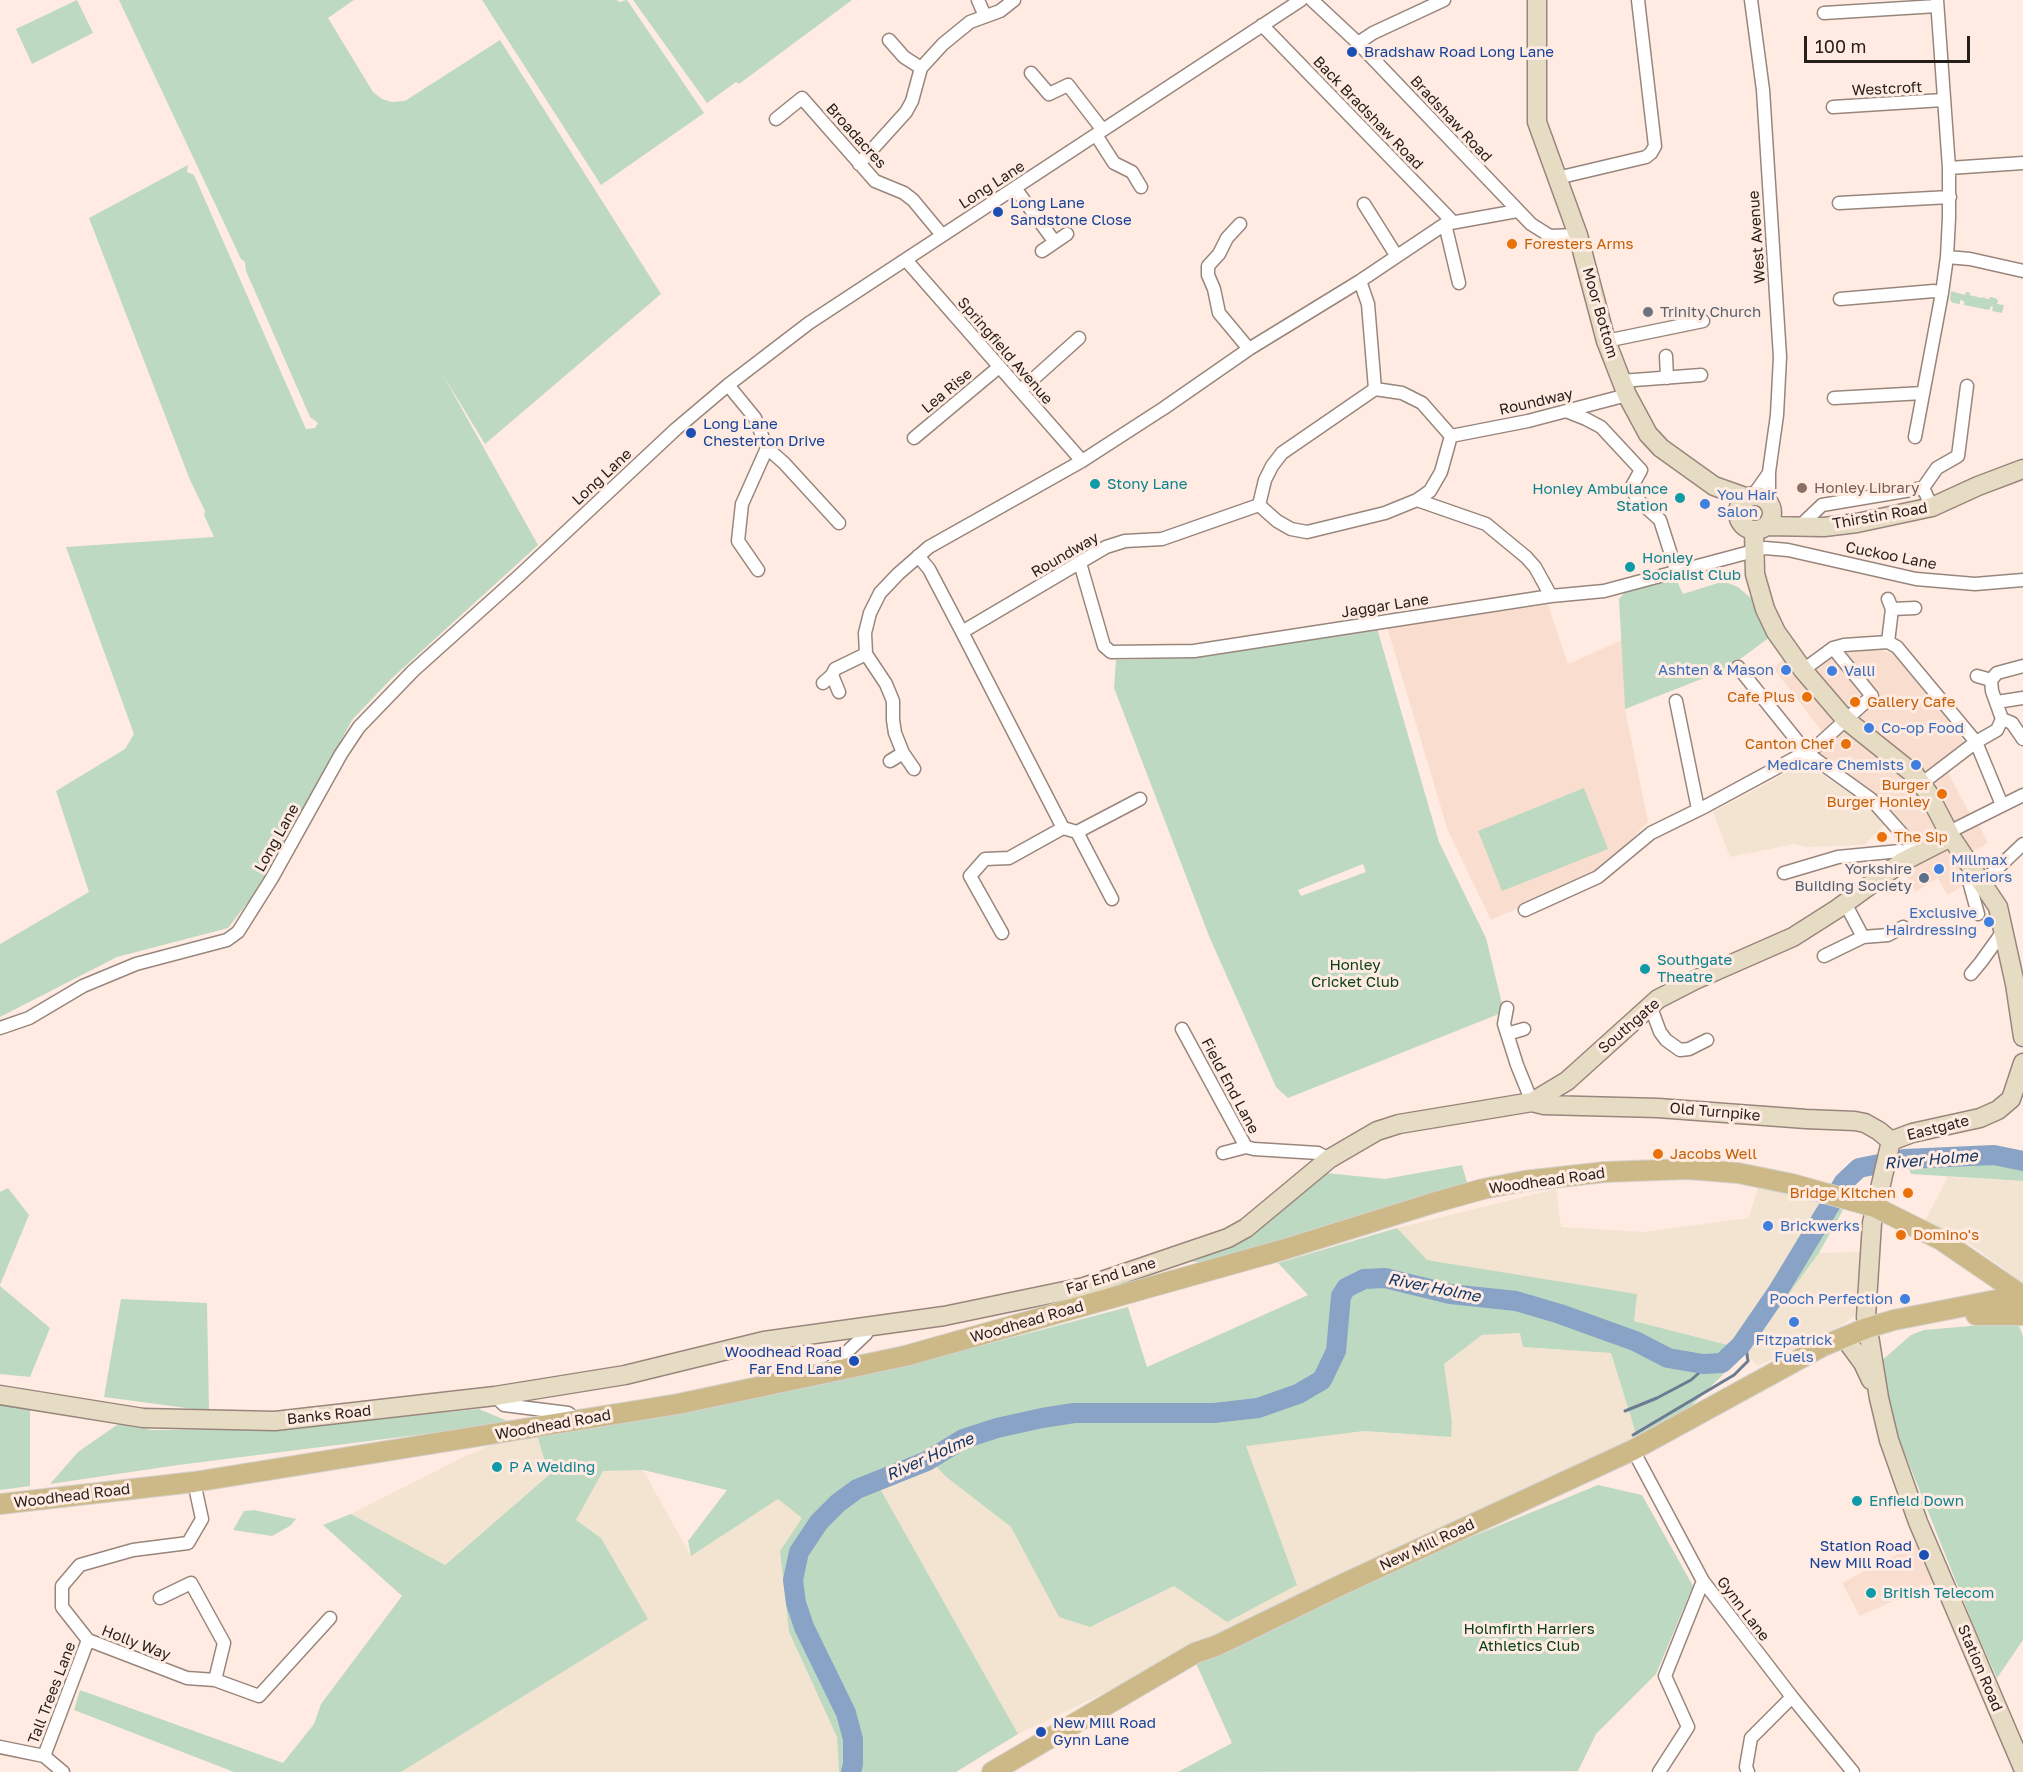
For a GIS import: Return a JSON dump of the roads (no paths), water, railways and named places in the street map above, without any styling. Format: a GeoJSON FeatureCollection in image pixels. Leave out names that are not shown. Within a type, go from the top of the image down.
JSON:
{"type":"FeatureCollection","features":[{"type":"Feature","properties":{"kind":"main road","name":"Woodhead Road"},"geometry":{"type":"LineString","coordinates":[[0,1504],[194,1482],[678,1404],[830,1372],[905,1356],[1282,1250],[1432,1203],[1524,1181],[1647,1170],[1713,1170],[1754,1176],[1875,1207],[1941,1240],[2022,1295]]}},
{"type":"Feature","properties":{"kind":"main road"},"geometry":{"type":"LineString","coordinates":[[1980,1303],[1999,1291],[1999,1279]]}},
{"type":"Feature","properties":{"kind":"main road"},"geometry":{"type":"LineString","coordinates":[[2022,1295],[2017,1315],[1922,1315],[1993,1302],[2022,1295]]}},
{"type":"Feature","properties":{"kind":"main road","name":"New Mill Road"},"geometry":{"type":"LineString","coordinates":[[992,1772],[1195,1653],[1218,1645],[1341,1585],[1633,1450],[1823,1346],[1866,1328],[1922,1315]]}},
{"type":"Feature","properties":{"kind":"street"},"geometry":{"type":"LineString","coordinates":[[978,0],[985,16]]}},
{"type":"Feature","properties":{"kind":"street"},"geometry":{"type":"LineString","coordinates":[[859,164],[906,112],[912,101],[921,68],[943,44],[969,22],[1000,11],[1014,0]]}},
{"type":"Feature","properties":{"kind":"street","name":"Long Lane"},"geometry":{"type":"LineString","coordinates":[[0,1028],[29,1018],[83,986],[136,963],[227,939],[238,932],[272,878],[341,754],[359,727],[413,671],[520,575],[676,429],[728,385],[809,323],[1300,0]]}},
{"type":"Feature","properties":{"kind":"street","name":"Bradshaw Road"},"geometry":{"type":"LineString","coordinates":[[1312,0],[1358,43],[1516,211],[1540,231],[1550,236],[1578,235]]}},
{"type":"Feature","properties":{"kind":"street"},"geometry":{"type":"LineString","coordinates":[[1358,43],[1444,0]]}},
{"type":"Feature","properties":{"kind":"street","name":"Moor Bottom"},"geometry":{"type":"LineString","coordinates":[[1537,0],[1537,122],[1578,235],[1606,341],[1624,388],[1648,434],[1661,448],[1714,486],[1739,518]]}},
{"type":"Feature","properties":{"kind":"street"},"geometry":{"type":"LineString","coordinates":[[1557,177],[1646,157],[1655,146],[1638,0]]}},
{"type":"Feature","properties":{"kind":"street","name":"West Avenue"},"geometry":{"type":"LineString","coordinates":[[1751,0],[1763,90],[1780,357],[1777,415],[1769,472],[1760,501]]}},
{"type":"Feature","properties":{"kind":"street","name":"Westcroft"},"geometry":{"type":"LineString","coordinates":[[1824,13],[1937,3],[1949,168],[1947,257],[1915,437]]}},
{"type":"Feature","properties":{"kind":"street","name":"Back Bradshaw Road"},"geometry":{"type":"LineString","coordinates":[[1262,25],[1449,222]]}},
{"type":"Feature","properties":{"kind":"street"},"geometry":{"type":"LineString","coordinates":[[890,40],[904,57],[921,68]]}},
{"type":"Feature","properties":{"kind":"street"},"geometry":{"type":"LineString","coordinates":[[1031,74],[1049,94],[1068,85],[1099,132],[1114,163],[1132,172],[1141,187]]}},
{"type":"Feature","properties":{"kind":"street","name":"Broadacres"},"geometry":{"type":"LineString","coordinates":[[776,119],[802,98],[875,181],[913,200],[942,235]]}},
{"type":"Feature","properties":{"kind":"street","name":"Westcroft"},"geometry":{"type":"LineString","coordinates":[[1833,107],[1943,100]]}},
{"type":"Feature","properties":{"kind":"street"},"geometry":{"type":"LineString","coordinates":[[1949,168],[2023,164]]}},
{"type":"Feature","properties":{"kind":"street"},"geometry":{"type":"LineString","coordinates":[[1015,188],[1054,242]]}},
{"type":"Feature","properties":{"kind":"street"},"geometry":{"type":"LineString","coordinates":[[1839,203],[1950,197]]}},
{"type":"Feature","properties":{"kind":"street"},"geometry":{"type":"LineString","coordinates":[[1364,204],[1396,255]]}},
{"type":"Feature","properties":{"kind":"street"},"geometry":{"type":"LineString","coordinates":[[914,769],[903,753],[893,720],[893,701],[886,684],[866,654],[865,633],[870,614],[880,593],[918,556],[928,547],[1082,461],[1249,349],[1360,281],[1449,222],[1516,211]]}},
{"type":"Feature","properties":{"kind":"street"},"geometry":{"type":"LineString","coordinates":[[1449,222],[1459,283]]}},
{"type":"Feature","properties":{"kind":"street"},"geometry":{"type":"LineString","coordinates":[[1240,224],[1227,238],[1219,254],[1208,266],[1208,275],[1214,289],[1219,313],[1249,349]]}},
{"type":"Feature","properties":{"kind":"street"},"geometry":{"type":"LineString","coordinates":[[1042,251],[1067,234]]}},
{"type":"Feature","properties":{"kind":"street"},"geometry":{"type":"LineString","coordinates":[[1947,257],[1970,259],[2023,271]]}},
{"type":"Feature","properties":{"kind":"street","name":"Springfield Avenue"},"geometry":{"type":"LineString","coordinates":[[906,260],[1082,461]]}},
{"type":"Feature","properties":{"kind":"street"},"geometry":{"type":"LineString","coordinates":[[1360,281],[1368,304],[1375,389]]}},
{"type":"Feature","properties":{"kind":"street"},"geometry":{"type":"LineString","coordinates":[[1840,299],[1934,291],[1942,293]]}},
{"type":"Feature","properties":{"kind":"street"},"geometry":{"type":"LineString","coordinates":[[1606,341],[1703,321]]}},
{"type":"Feature","properties":{"kind":"street"},"geometry":{"type":"LineString","coordinates":[[1021,390],[1079,338]]}},
{"type":"Feature","properties":{"kind":"street"},"geometry":{"type":"LineString","coordinates":[[1666,356],[1668,378]]}},
{"type":"Feature","properties":{"kind":"street","name":"Lea Rise"},"geometry":{"type":"LineString","coordinates":[[914,438],[999,367]]}},
{"type":"Feature","properties":{"kind":"street","name":"Roundway"},"geometry":{"type":"LineString","coordinates":[[1451,436],[1528,421],[1609,400],[1624,388],[1668,378],[1701,375]]}},
{"type":"Feature","properties":{"kind":"street"},"geometry":{"type":"LineString","coordinates":[[728,385],[755,418],[767,448],[784,463],[839,523]]}},
{"type":"Feature","properties":{"kind":"street"},"geometry":{"type":"LineString","coordinates":[[1760,528],[1745,526],[1739,518],[1740,506],[1760,501],[1801,525],[1822,505],[1923,488],[1936,468],[1958,456],[1967,386]]}},
{"type":"Feature","properties":{"kind":"street"},"geometry":{"type":"LineString","coordinates":[[1375,389],[1402,393],[1422,403],[1451,436],[1441,472],[1430,491],[1417,500],[1385,513],[1306,532],[1291,529],[1277,521],[1259,505],[1265,480],[1282,453],[1375,389]]}},
{"type":"Feature","properties":{"kind":"street"},"geometry":{"type":"LineString","coordinates":[[1834,398],[1923,393]]}},
{"type":"Feature","properties":{"kind":"street"},"geometry":{"type":"LineString","coordinates":[[1601,427],[1602,414],[1609,400]]}},
{"type":"Feature","properties":{"kind":"street"},"geometry":{"type":"LineString","coordinates":[[1566,411],[1601,427],[1641,470],[1631,488],[1638,500],[1660,520],[1676,570]]}},
{"type":"Feature","properties":{"kind":"street"},"geometry":{"type":"LineString","coordinates":[[758,570],[738,541],[742,504],[767,448]]}},
{"type":"Feature","properties":{"kind":"street","name":"Thirstin Road"},"geometry":{"type":"LineString","coordinates":[[1760,528],[1857,523],[1932,507],[2023,469]]}},
{"type":"Feature","properties":{"kind":"street","name":"West Avenue"},"geometry":{"type":"LineString","coordinates":[[1760,501],[1769,472]]}},
{"type":"Feature","properties":{"kind":"street","name":"Moor Bottom"},"geometry":{"type":"LineString","coordinates":[[1714,486],[1760,501]]}},
{"type":"Feature","properties":{"kind":"street"},"geometry":{"type":"LineString","coordinates":[[1923,488],[1932,507]]}},
{"type":"Feature","properties":{"kind":"street"},"geometry":{"type":"LineString","coordinates":[[1417,500],[1486,524],[1526,556],[1535,567],[1551,596]]}},
{"type":"Feature","properties":{"kind":"street"},"geometry":{"type":"LineString","coordinates":[[1760,501],[1772,517],[1760,528],[1754,550],[1755,574],[1765,609],[1776,632],[1803,670],[1845,719],[1922,784],[1950,835],[1998,907],[2023,1037]]}},
{"type":"Feature","properties":{"kind":"street","name":"Roundway"},"geometry":{"type":"LineString","coordinates":[[962,632],[1106,547],[1125,541],[1162,539],[1259,505]]}},
{"type":"Feature","properties":{"kind":"street","name":"Cuckoo Lane"},"geometry":{"type":"LineString","coordinates":[[1754,550],[1765,548],[1808,554],[1916,579],[1975,584],[2023,580]]}},
{"type":"Feature","properties":{"kind":"street","name":"Jaggar Lane"},"geometry":{"type":"LineString","coordinates":[[1080,563],[1104,646],[1111,652],[1194,651],[1551,596],[1604,591],[1754,550]]}},
{"type":"Feature","properties":{"kind":"street"},"geometry":{"type":"LineString","coordinates":[[918,556],[928,569],[962,632],[1063,828]]}},
{"type":"Feature","properties":{"kind":"street"},"geometry":{"type":"LineString","coordinates":[[1887,642],[1890,604],[1915,608]]}},
{"type":"Feature","properties":{"kind":"street"},"geometry":{"type":"LineString","coordinates":[[1803,670],[1833,648],[1844,645],[1887,642],[1897,647],[1976,742],[2002,805]]}},
{"type":"Feature","properties":{"kind":"street"},"geometry":{"type":"LineString","coordinates":[[1525,910],[1598,877],[1651,833],[1807,753],[1872,696],[1833,648]]}},
{"type":"Feature","properties":{"kind":"street"},"geometry":{"type":"LineString","coordinates":[[839,692],[828,679],[835,669],[866,654]]}},
{"type":"Feature","properties":{"kind":"street"},"geometry":{"type":"LineString","coordinates":[[1922,784],[1976,742],[1997,730],[2002,719],[1992,691],[1991,680],[1997,673],[2023,666]]}},
{"type":"Feature","properties":{"kind":"street"},"geometry":{"type":"LineString","coordinates":[[1738,667],[1807,753],[1871,799],[1919,853]]}},
{"type":"Feature","properties":{"kind":"street"},"geometry":{"type":"LineString","coordinates":[[1977,676],[1991,680]]}},
{"type":"Feature","properties":{"kind":"street"},"geometry":{"type":"LineString","coordinates":[[1997,702],[2023,698]]}},
{"type":"Feature","properties":{"kind":"street"},"geometry":{"type":"LineString","coordinates":[[1676,701],[1698,809]]}},
{"type":"Feature","properties":{"kind":"street"},"geometry":{"type":"LineString","coordinates":[[2002,719],[2013,723],[2023,739]]}},
{"type":"Feature","properties":{"kind":"street"},"geometry":{"type":"LineString","coordinates":[[891,761],[903,753]]}},
{"type":"Feature","properties":{"kind":"street"},"geometry":{"type":"LineString","coordinates":[[1950,835],[2023,795]]}},
{"type":"Feature","properties":{"kind":"street"},"geometry":{"type":"LineString","coordinates":[[1002,933],[970,876],[985,859],[1010,858],[1063,828],[1077,832],[1140,799]]}},
{"type":"Feature","properties":{"kind":"street"},"geometry":{"type":"LineString","coordinates":[[1077,832],[1112,899]]}},
{"type":"Feature","properties":{"kind":"street","name":"Southgate"},"geometry":{"type":"LineString","coordinates":[[1532,1102],[1567,1081],[1650,1005],[1695,980],[1793,937],[1902,862],[1950,835]]}},
{"type":"Feature","properties":{"kind":"street"},"geometry":{"type":"LineString","coordinates":[[1978,914],[1970,885],[2023,844]]}},
{"type":"Feature","properties":{"kind":"street"},"geometry":{"type":"LineString","coordinates":[[1784,873],[1838,857],[1900,851],[1919,853]]}},
{"type":"Feature","properties":{"kind":"street"},"geometry":{"type":"LineString","coordinates":[[1845,903],[1863,937]]}},
{"type":"Feature","properties":{"kind":"street"},"geometry":{"type":"LineString","coordinates":[[1824,956],[1863,937],[1888,935],[1903,927]]}},
{"type":"Feature","properties":{"kind":"street"},"geometry":{"type":"LineString","coordinates":[[1971,974],[2004,930]]}},
{"type":"Feature","properties":{"kind":"street"},"geometry":{"type":"LineString","coordinates":[[1650,1005],[1660,1032],[1666,1040],[1680,1050],[1689,1049],[1707,1040]]}},
{"type":"Feature","properties":{"kind":"street"},"geometry":{"type":"LineString","coordinates":[[1507,1008],[1504,1024],[1532,1102]]}},
{"type":"Feature","properties":{"kind":"street","name":"Field End Lane"},"geometry":{"type":"LineString","coordinates":[[1182,1029],[1246,1147],[1318,1153],[1329,1159]]}},
{"type":"Feature","properties":{"kind":"street"},"geometry":{"type":"LineString","coordinates":[[1507,1034],[1524,1029]]}},
{"type":"Feature","properties":{"kind":"street","name":"Eastgate"},"geometry":{"type":"LineString","coordinates":[[1875,1207],[1890,1145],[1912,1133],[1980,1118],[1998,1110],[2011,1099],[2023,1064]]}},
{"type":"Feature","properties":{"kind":"street","name":"Old Turnpike"},"geometry":{"type":"LineString","coordinates":[[1532,1102],[1544,1105],[1658,1108],[1854,1121],[1865,1123],[1879,1131],[1890,1145]]}},
{"type":"Feature","properties":{"kind":"street","name":"Far End Lane"},"geometry":{"type":"LineString","coordinates":[[656,1368],[764,1341],[944,1316],[1084,1287],[1228,1238],[1246,1228],[1329,1159],[1377,1131],[1398,1124],[1532,1102]]}},
{"type":"Feature","properties":{"kind":"street"},"geometry":{"type":"LineString","coordinates":[[1223,1153],[1246,1147]]}},
{"type":"Feature","properties":{"kind":"street","name":"Station Road"},"geometry":{"type":"LineString","coordinates":[[1875,1207],[1866,1328],[1888,1440],[1918,1522],[2023,1768]]}},
{"type":"Feature","properties":{"kind":"street"},"geometry":{"type":"LineString","coordinates":[[830,1372],[832,1366],[866,1334],[867,1328]]}},
{"type":"Feature","properties":{"kind":"street","name":"Station Road"},"geometry":{"type":"LineString","coordinates":[[1844,1337],[1863,1363],[1879,1398]]}},
{"type":"Feature","properties":{"kind":"street","name":"Banks Road"},"geometry":{"type":"LineString","coordinates":[[0,1395],[143,1418],[275,1421],[495,1396],[656,1368]]}},
{"type":"Feature","properties":{"kind":"street"},"geometry":{"type":"LineString","coordinates":[[495,1396],[504,1405],[568,1413],[578,1420]]}},
{"type":"Feature","properties":{"kind":"street","name":"Gynn Lane"},"geometry":{"type":"LineString","coordinates":[[1633,1450],[1703,1581],[1853,1772]]}},
{"type":"Feature","properties":{"kind":"street","name":"Holly Way"},"geometry":{"type":"LineString","coordinates":[[194,1482],[202,1519],[188,1543],[133,1550],[80,1565],[62,1586],[62,1607],[88,1640],[187,1678],[215,1680],[259,1696],[330,1618]]}},
{"type":"Feature","properties":{"kind":"street"},"geometry":{"type":"LineString","coordinates":[[1659,1772],[1688,1727],[1665,1676],[1703,1581]]}},
{"type":"Feature","properties":{"kind":"street"},"geometry":{"type":"LineString","coordinates":[[160,1598],[191,1583],[224,1642],[215,1680]]}},
{"type":"Feature","properties":{"kind":"street","name":"Tall Trees Lane"},"geometry":{"type":"LineString","coordinates":[[44,1756],[88,1640]]}},
{"type":"Feature","properties":{"kind":"street"},"geometry":{"type":"LineString","coordinates":[[1748,1772],[1746,1767],[1751,1737],[1792,1697]]}},
{"type":"Feature","properties":{"kind":"street"},"geometry":{"type":"LineString","coordinates":[[0,1747],[44,1756],[63,1772]]}},
{"type":"Feature","properties":{"kind":"waterway","name":"River Holme"},"geometry":{"type":"LineString","coordinates":[[851,1772],[853,1739],[846,1713],[804,1627],[796,1603],[793,1580],[799,1552],[819,1522],[838,1503],[857,1489],[927,1461],[963,1439],[997,1428],[1042,1418],[1074,1413],[1214,1413],[1258,1408],[1298,1394],[1322,1380],[1336,1351],[1341,1296],[1346,1288],[1364,1279],[1385,1278],[1450,1294],[1516,1301],[1635,1341],[1668,1358],[1703,1364],[1722,1363],[1741,1345],[1778,1291],[1844,1182],[1859,1168],[1904,1159],[1994,1155],[2023,1161]]}},
{"type":"Feature","properties":{"kind":"waterway"},"geometry":{"type":"LineString","coordinates":[[1633,1435],[1734,1375],[1748,1361],[1746,1348],[1741,1345]]}},
{"type":"Feature","properties":{"kind":"waterway"},"geometry":{"type":"LineString","coordinates":[[1625,1411],[1657,1398],[1691,1380],[1700,1372],[1703,1364]]}},
{"type":"Feature","properties":{"kind":"place","name":"Bradshaw Road Long Lane"},"geometry":{"type":"Point","coordinates":[1352,52]}},
{"type":"Feature","properties":{"kind":"place","name":"Long Lane Sandstone Close"},"geometry":{"type":"Point","coordinates":[998,212]}},
{"type":"Feature","properties":{"kind":"place","name":"Foresters Arms"},"geometry":{"type":"Point","coordinates":[1512,244]}},
{"type":"Feature","properties":{"kind":"place","name":"Trinity Church"},"geometry":{"type":"Point","coordinates":[1648,312]}},
{"type":"Feature","properties":{"kind":"place","name":"Long Lane Chesterton Drive"},"geometry":{"type":"Point","coordinates":[691,433]}},
{"type":"Feature","properties":{"kind":"place","name":"Stony Lane"},"geometry":{"type":"Point","coordinates":[1095,484]}},
{"type":"Feature","properties":{"kind":"place","name":"Honley Library"},"geometry":{"type":"Point","coordinates":[1802,488]}},
{"type":"Feature","properties":{"kind":"place","name":"Honley Ambulance Station"},"geometry":{"type":"Point","coordinates":[1680,498]}},
{"type":"Feature","properties":{"kind":"place","name":"You Hair Salon"},"geometry":{"type":"Point","coordinates":[1705,504]}},
{"type":"Feature","properties":{"kind":"place","name":"Honley Socialist Club"},"geometry":{"type":"Point","coordinates":[1630,567]}},
{"type":"Feature","properties":{"kind":"place","name":"Ashten & Mason"},"geometry":{"type":"Point","coordinates":[1786,670]}},
{"type":"Feature","properties":{"kind":"place","name":"Valli"},"geometry":{"type":"Point","coordinates":[1832,671]}},
{"type":"Feature","properties":{"kind":"place","name":"Cafe Plus"},"geometry":{"type":"Point","coordinates":[1807,697]}},
{"type":"Feature","properties":{"kind":"place","name":"Gallery Cafe"},"geometry":{"type":"Point","coordinates":[1855,702]}},
{"type":"Feature","properties":{"kind":"place","name":"Co-op Food"},"geometry":{"type":"Point","coordinates":[1869,728]}},
{"type":"Feature","properties":{"kind":"place","name":"Canton Chef"},"geometry":{"type":"Point","coordinates":[1846,744]}},
{"type":"Feature","properties":{"kind":"place","name":"Medicare Chemists"},"geometry":{"type":"Point","coordinates":[1916,765]}},
{"type":"Feature","properties":{"kind":"place","name":"Burger Burger Honley"},"geometry":{"type":"Point","coordinates":[1942,794]}},
{"type":"Feature","properties":{"kind":"place","name":"The Sip"},"geometry":{"type":"Point","coordinates":[1882,837]}},
{"type":"Feature","properties":{"kind":"place","name":"Millmax Interiors"},"geometry":{"type":"Point","coordinates":[1939,869]}},
{"type":"Feature","properties":{"kind":"place","name":"Yorkshire Building Society"},"geometry":{"type":"Point","coordinates":[1924,878]}},
{"type":"Feature","properties":{"kind":"place","name":"Exclusive Hairdressing"},"geometry":{"type":"Point","coordinates":[1989,922]}},
{"type":"Feature","properties":{"kind":"place","name":"Southgate Theatre"},"geometry":{"type":"Point","coordinates":[1645,969]}},
{"type":"Feature","properties":{"kind":"place","name":"Jacobs Well"},"geometry":{"type":"Point","coordinates":[1658,1154]}},
{"type":"Feature","properties":{"kind":"place","name":"Bridge Kitchen"},"geometry":{"type":"Point","coordinates":[1908,1193]}},
{"type":"Feature","properties":{"kind":"place","name":"Brickwerks"},"geometry":{"type":"Point","coordinates":[1768,1226]}},
{"type":"Feature","properties":{"kind":"place","name":"Domino's"},"geometry":{"type":"Point","coordinates":[1901,1235]}},
{"type":"Feature","properties":{"kind":"place","name":"Pooch Perfection"},"geometry":{"type":"Point","coordinates":[1905,1299]}},
{"type":"Feature","properties":{"kind":"place","name":"Fitzpatrick Fuels"},"geometry":{"type":"Point","coordinates":[1794,1322]}},
{"type":"Feature","properties":{"kind":"place","name":"Woodhead Road Far End Lane"},"geometry":{"type":"Point","coordinates":[854,1361]}},
{"type":"Feature","properties":{"kind":"place","name":"P A Welding"},"geometry":{"type":"Point","coordinates":[497,1467]}},
{"type":"Feature","properties":{"kind":"place","name":"Enfield Down"},"geometry":{"type":"Point","coordinates":[1857,1501]}},
{"type":"Feature","properties":{"kind":"place","name":"Station Road New Mill Road"},"geometry":{"type":"Point","coordinates":[1924,1555]}},
{"type":"Feature","properties":{"kind":"place","name":"British Telecom"},"geometry":{"type":"Point","coordinates":[1871,1593]}},
{"type":"Feature","properties":{"kind":"place","name":"New Mill Road Gynn Lane"},"geometry":{"type":"Point","coordinates":[1041,1732]}},
{"type":"Feature","properties":{"kind":"park label","name":"Honley Cricket Club"},"geometry":{"type":"Point","coordinates":[1355,974]}},
{"type":"Feature","properties":{"kind":"park label","name":"Holmfirth Harriers Athletics Club"},"geometry":{"type":"Point","coordinates":[1529,1638]}}]}
